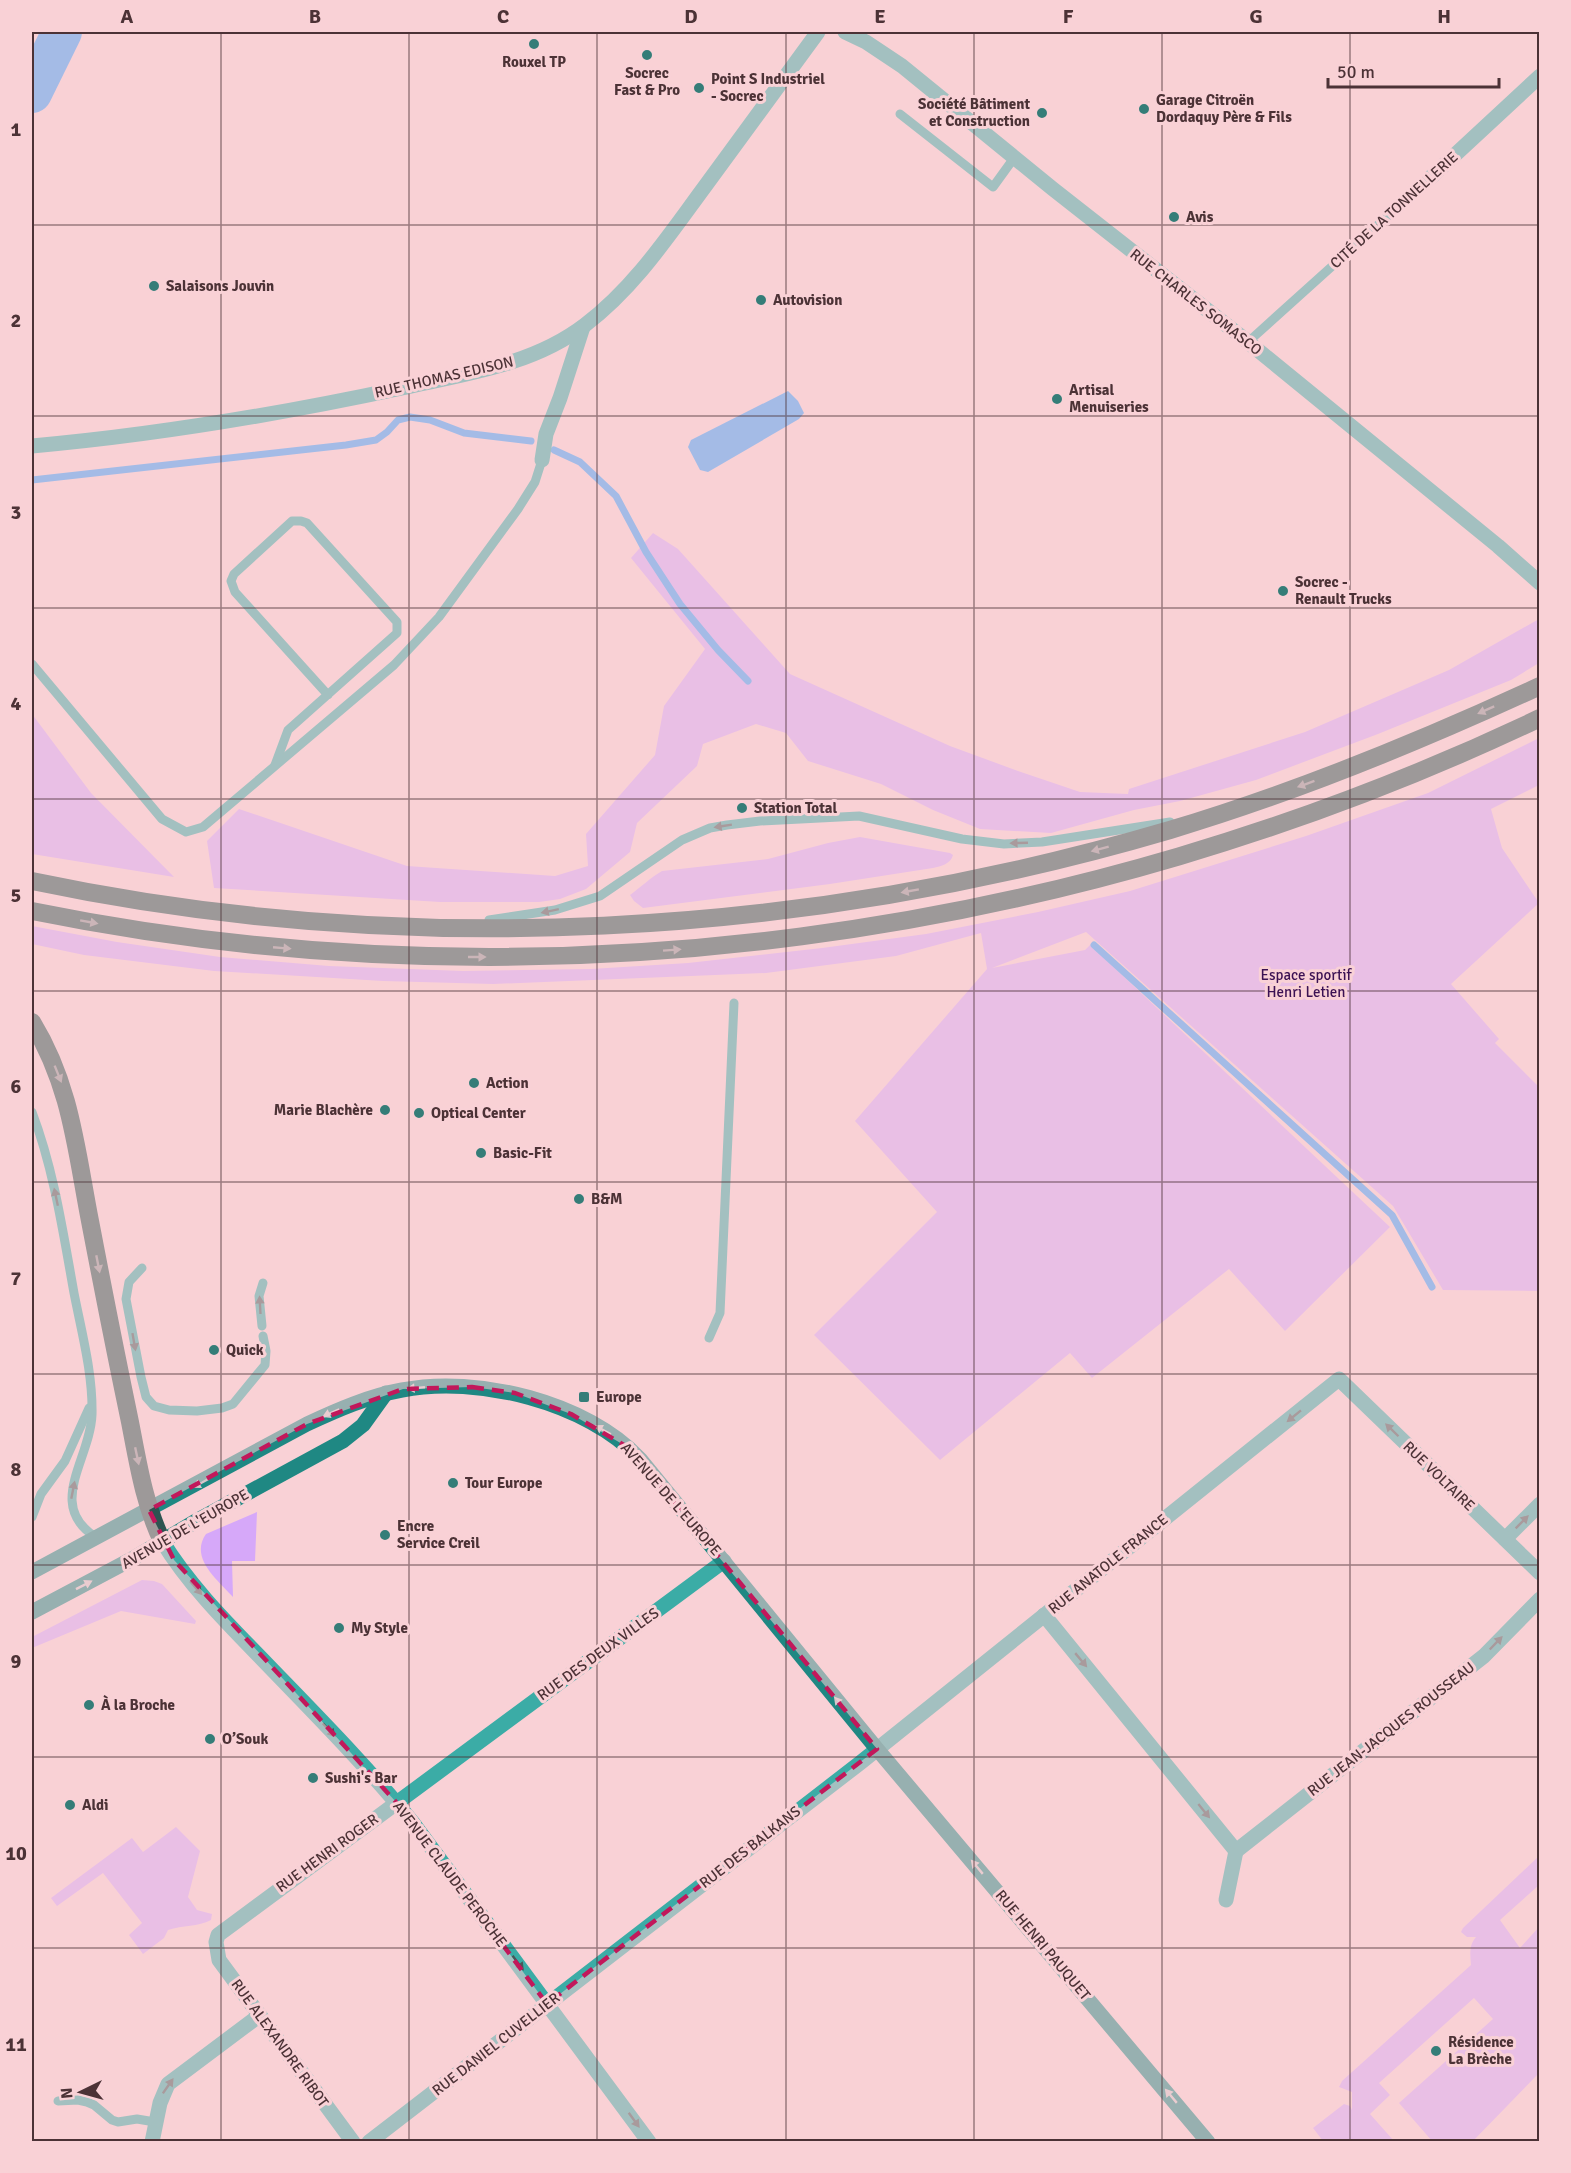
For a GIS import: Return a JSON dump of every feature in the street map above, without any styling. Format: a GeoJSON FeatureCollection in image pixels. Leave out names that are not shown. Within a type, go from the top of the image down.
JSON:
{"type":"FeatureCollection","features":[{"type":"Feature","properties":{"kind":"highway"},"geometry":{"type":"LineString","coordinates":[[32,881],[130,900],[262,917],[434,927],[567,927],[739,915],[869,898],[958,882],[1089,852],[1222,813],[1380,756],[1539,686]]}},
{"type":"Feature","properties":{"kind":"highway"},"geometry":{"type":"LineString","coordinates":[[32,911],[122,928],[225,942],[331,952],[413,956],[591,955],[708,947],[791,938],[871,927],[978,908],[1148,866],[1273,827],[1361,795],[1470,750],[1539,718]]}},
{"type":"Feature","properties":{"kind":"highway"},"geometry":{"type":"LineString","coordinates":[[32,1022],[49,1052],[61,1081],[71,1116],[105,1298],[149,1510],[162,1541]]}},
{"type":"Feature","properties":{"kind":"street","name":"RUE THOMAS EDISON"},"geometry":{"type":"LineString","coordinates":[[32,446],[199,426],[373,394],[497,367],[552,345],[583,327],[625,290],[660,248],[818,32]]}},
{"type":"Feature","properties":{"kind":"street","name":"RUE CHARLES SOMASCO"},"geometry":{"type":"LineString","coordinates":[[845,32],[866,42],[902,66],[1014,158],[1248,342],[1498,546],[1539,583]]}},
{"type":"Feature","properties":{"kind":"street","name":"CITÉ DE LA TONNELLERIE"},"geometry":{"type":"LineString","coordinates":[[1430,178],[1539,76]]}},
{"type":"Feature","properties":{"kind":"street"},"geometry":{"type":"LineString","coordinates":[[542,460],[546,434],[583,327]]}},
{"type":"Feature","properties":{"kind":"street","name":"RUE VOLTAIRE"},"geometry":{"type":"LineString","coordinates":[[1339,1380],[1539,1573]]}},
{"type":"Feature","properties":{"kind":"street","name":"RUE ANATOLE FRANCE"},"geometry":{"type":"LineString","coordinates":[[877,1749],[1339,1380]]}},
{"type":"Feature","properties":{"kind":"street","name":"AVENUE DE L'EUROPE"},"geometry":{"type":"LineString","coordinates":[[32,1572],[335,1411],[386,1393],[419,1388],[452,1386],[504,1391],[550,1405],[598,1427],[630,1448],[877,1749]]}},
{"type":"Feature","properties":{"kind":"street","name":"AVENUE DE L'EUROPE"},"geometry":{"type":"LineString","coordinates":[[32,1612],[343,1441],[363,1425],[386,1393]]}},
{"type":"Feature","properties":{"kind":"street"},"geometry":{"type":"LineString","coordinates":[[1505,1539],[1539,1504]]}},
{"type":"Feature","properties":{"kind":"street","name":"AVENUE CLAUDE PEROCHE"},"geometry":{"type":"LineString","coordinates":[[162,1541],[182,1572],[226,1622],[396,1802],[649,2142]]}},
{"type":"Feature","properties":{"kind":"street","name":"RUE DES DEUX VILLES"},"geometry":{"type":"LineString","coordinates":[[472,1746],[724,1561]]}},
{"type":"Feature","properties":{"kind":"street","name":"RUE JEAN-JACQUES ROUSSEAU"},"geometry":{"type":"LineString","coordinates":[[1236,1851],[1484,1656],[1539,1599]]}},
{"type":"Feature","properties":{"kind":"street"},"geometry":{"type":"LineString","coordinates":[[1044,1615],[1236,1851],[1226,1900]]}},
{"type":"Feature","properties":{"kind":"street","name":"RUE HENRI ROGER"},"geometry":{"type":"LineString","coordinates":[[216,1942],[218,1935],[224,1929],[472,1746]]}},
{"type":"Feature","properties":{"kind":"street","name":"RUE DES BALKANS"},"geometry":{"type":"LineString","coordinates":[[622,1946],[877,1749]]}},
{"type":"Feature","properties":{"kind":"street","name":"RUE HENRI PAUQUET"},"geometry":{"type":"LineString","coordinates":[[877,1749],[1208,2142]]}},
{"type":"Feature","properties":{"kind":"street","name":"RUE ALEXANDRE RIBOT"},"geometry":{"type":"LineString","coordinates":[[216,1942],[219,1960],[353,2142]]}},
{"type":"Feature","properties":{"kind":"street","name":"RUE DANIEL CUVELLIER"},"geometry":{"type":"LineString","coordinates":[[369,2142],[622,1946]]}},
{"type":"Feature","properties":{"kind":"street"},"geometry":{"type":"LineString","coordinates":[[152,2142],[163,2091],[168,2084],[260,2015]]}},
{"type":"Feature","properties":{"kind":"lane"},"geometry":{"type":"LineString","coordinates":[[900,114],[993,187],[1014,158]]}},
{"type":"Feature","properties":{"kind":"lane","name":"CITÉ DE LA TONNELLERIE"},"geometry":{"type":"LineString","coordinates":[[1248,342],[1430,178]]}},
{"type":"Feature","properties":{"kind":"lane"},"geometry":{"type":"LineString","coordinates":[[32,664],[162,819],[186,832],[203,827],[273,768],[370,692],[439,617],[518,509],[535,482],[542,460]]}},
{"type":"Feature","properties":{"kind":"lane"},"geometry":{"type":"LineString","coordinates":[[273,768],[288,730],[328,695],[397,633],[397,622],[307,523],[292,521],[234,574],[231,581],[235,592],[328,695]]}},
{"type":"Feature","properties":{"kind":"lane"},"geometry":{"type":"LineString","coordinates":[[434,927],[536,914],[587,901],[610,889],[682,840],[710,828],[727,825],[859,816],[962,839],[992,843],[1024,843],[1222,813]]}},
{"type":"Feature","properties":{"kind":"lane"},"geometry":{"type":"LineString","coordinates":[[709,1338],[720,1313],[734,1003]]}},
{"type":"Feature","properties":{"kind":"lane"},"geometry":{"type":"LineString","coordinates":[[32,1112],[46,1155],[59,1211],[92,1380],[89,1435],[72,1489],[71,1505],[78,1522],[97,1538]]}},
{"type":"Feature","properties":{"kind":"lane"},"geometry":{"type":"LineString","coordinates":[[142,1268],[129,1282],[126,1299],[147,1397],[154,1406],[169,1410],[197,1411],[222,1408],[233,1404],[265,1365],[266,1351],[259,1296],[263,1283]]}},
{"type":"Feature","properties":{"kind":"lane"},"geometry":{"type":"LineString","coordinates":[[32,1517],[41,1494],[64,1461],[92,1402]]}},
{"type":"Feature","properties":{"kind":"lane"},"geometry":{"type":"LineString","coordinates":[[58,2101],[87,2102],[118,2122],[137,2119],[155,2122]]}},
{"type":"Feature","properties":{"kind":"highlighted area"},"geometry":{"type":"Polygon","coordinates":[[[472,1387],[515,1393],[571,1414],[629,1448],[877,1749],[547,2004],[396,1802],[174,1560],[149,1510],[307,1424],[403,1389],[472,1387]]]}},
{"type":"Feature","properties":{"kind":"green space"},"geometry":{"type":"Polygon","coordinates":[[[653,533],[678,549],[790,674],[950,746],[1080,792],[1128,794],[1129,789],[1305,732],[1449,670],[1539,619],[1539,663],[1511,680],[1256,780],[1051,833],[980,829],[933,810],[881,784],[808,761],[786,733],[756,724],[703,744],[697,766],[637,823],[630,852],[586,889],[560,899],[539,902],[440,902],[214,888],[207,841],[239,809],[407,866],[555,876],[588,866],[586,834],[655,755],[664,706],[705,649],[631,558],[653,533]]]}},
{"type":"Feature","properties":{"kind":"green space"},"geometry":{"type":"Polygon","coordinates":[[[32,714],[91,793],[174,877],[32,854],[32,714]]]}},
{"type":"Feature","properties":{"kind":"green space","name":"Espace sportif Henri Letien"},"geometry":{"type":"Polygon","coordinates":[[[1539,738],[1539,785],[1491,809],[1502,848],[1539,903],[1451,984],[1499,1039],[1495,1043],[1539,1087],[1539,1291],[1443,1290],[1393,1206],[1086,932],[992,968],[1085,950],[1090,945],[1390,1227],[1285,1331],[1229,1269],[1092,1378],[1070,1353],[940,1460],[814,1335],[937,1212],[855,1121],[987,969],[981,933],[896,956],[766,973],[493,984],[383,981],[214,971],[84,955],[32,944],[32,926],[117,942],[220,957],[329,966],[463,971],[591,969],[688,963],[926,934],[1130,891],[1306,836],[1428,793],[1539,738]]]}},
{"type":"Feature","properties":{"kind":"green space"},"geometry":{"type":"Polygon","coordinates":[[[860,837],[953,855],[948,863],[933,868],[643,908],[630,895],[662,871],[768,859],[860,837]]]}},
{"type":"Feature","properties":{"kind":"green space"},"geometry":{"type":"Polygon","coordinates":[[[257,1512],[255,1561],[232,1561],[233,1597],[213,1576],[203,1560],[202,1543],[206,1534],[257,1512]]]}},
{"type":"Feature","properties":{"kind":"green space"},"geometry":{"type":"Polygon","coordinates":[[[142,1580],[162,1584],[196,1621],[195,1624],[121,1611],[32,1648],[32,1637],[142,1580]]]}},
{"type":"Feature","properties":{"kind":"green space"},"geometry":{"type":"Polygon","coordinates":[[[176,1827],[200,1851],[188,1897],[197,1910],[212,1914],[211,1920],[168,1930],[164,1938],[143,1954],[129,1935],[142,1923],[103,1873],[57,1906],[51,1898],[132,1838],[143,1852],[176,1827]]]}},
{"type":"Feature","properties":{"kind":"green space"},"geometry":{"type":"Polygon","coordinates":[[[1539,1856],[1539,1885],[1500,1920],[1520,1948],[1539,1927],[1539,2073],[1473,2141],[1432,2141],[1399,2103],[1493,2019],[1474,1998],[1379,2083],[1390,2095],[1370,2114],[1394,2141],[1323,2141],[1313,2128],[1344,2104],[1350,2106],[1352,2110],[1352,2092],[1339,2087],[1342,2081],[1471,1965],[1471,1946],[1476,1937],[1467,1937],[1461,1932],[1463,1928],[1539,1856]]]}},
{"type":"Feature","properties":{"kind":"water"},"geometry":{"type":"Polygon","coordinates":[[[788,391],[798,401],[804,413],[799,419],[708,472],[700,470],[688,447],[691,440],[788,391]]]}},
{"type":"Feature","properties":{"kind":"waterway"},"geometry":{"type":"LineString","coordinates":[[32,93],[62,32]]}},
{"type":"Feature","properties":{"kind":"waterway"},"geometry":{"type":"LineString","coordinates":[[32,480],[346,445],[376,440],[398,420],[410,417],[430,420],[464,433],[531,441]]}},
{"type":"Feature","properties":{"kind":"waterway"},"geometry":{"type":"LineString","coordinates":[[554,450],[580,462],[616,496],[646,552],[680,604],[718,650],[748,681]]}},
{"type":"Feature","properties":{"kind":"waterway"},"geometry":{"type":"LineString","coordinates":[[1094,945],[1392,1215],[1432,1287]]}},
{"type":"Feature","properties":{"kind":"place","name":"Rouxel TP"},"geometry":{"type":"Point","coordinates":[534,44]}},
{"type":"Feature","properties":{"kind":"place","name":"Socrec Fast & Pro"},"geometry":{"type":"Point","coordinates":[647,55]}},
{"type":"Feature","properties":{"kind":"place","name":"Point S Industriel - Socrec"},"geometry":{"type":"Point","coordinates":[699,88]}},
{"type":"Feature","properties":{"kind":"place","name":"Garage Citroën Dordaquy Père & Fils"},"geometry":{"type":"Point","coordinates":[1144,109]}},
{"type":"Feature","properties":{"kind":"place","name":"Société Bâtiment et Construction"},"geometry":{"type":"Point","coordinates":[1042,113]}},
{"type":"Feature","properties":{"kind":"place","name":"Avis"},"geometry":{"type":"Point","coordinates":[1174,217]}},
{"type":"Feature","properties":{"kind":"place","name":"Salaisons Jouvin"},"geometry":{"type":"Point","coordinates":[154,286]}},
{"type":"Feature","properties":{"kind":"place","name":"Autovision"},"geometry":{"type":"Point","coordinates":[761,300]}},
{"type":"Feature","properties":{"kind":"place","name":"Artisal Menuiseries"},"geometry":{"type":"Point","coordinates":[1057,399]}},
{"type":"Feature","properties":{"kind":"place","name":"Socrec - Renault Trucks"},"geometry":{"type":"Point","coordinates":[1283,591]}},
{"type":"Feature","properties":{"kind":"place","name":"Station Total"},"geometry":{"type":"Point","coordinates":[742,808]}},
{"type":"Feature","properties":{"kind":"place","name":"Action"},"geometry":{"type":"Point","coordinates":[474,1083]}},
{"type":"Feature","properties":{"kind":"place","name":"Marie Blachère"},"geometry":{"type":"Point","coordinates":[385,1110]}},
{"type":"Feature","properties":{"kind":"place","name":"Optical Center"},"geometry":{"type":"Point","coordinates":[419,1113]}},
{"type":"Feature","properties":{"kind":"place","name":"Basic-Fit"},"geometry":{"type":"Point","coordinates":[481,1153]}},
{"type":"Feature","properties":{"kind":"place","name":"B&M"},"geometry":{"type":"Point","coordinates":[579,1199]}},
{"type":"Feature","properties":{"kind":"place","name":"Quick"},"geometry":{"type":"Point","coordinates":[214,1350]}},
{"type":"Feature","properties":{"kind":"place","name":"Europe"},"geometry":{"type":"Point","coordinates":[584,1397]}},
{"type":"Feature","properties":{"kind":"place","name":"Tour Europe"},"geometry":{"type":"Point","coordinates":[453,1483]}},
{"type":"Feature","properties":{"kind":"place","name":"Encre Service Creil"},"geometry":{"type":"Point","coordinates":[385,1535]}},
{"type":"Feature","properties":{"kind":"place","name":"My Style"},"geometry":{"type":"Point","coordinates":[339,1628]}},
{"type":"Feature","properties":{"kind":"place","name":"À la Broche"},"geometry":{"type":"Point","coordinates":[89,1705]}},
{"type":"Feature","properties":{"kind":"place","name":"O’Souk"},"geometry":{"type":"Point","coordinates":[210,1739]}},
{"type":"Feature","properties":{"kind":"place","name":"Sushi's Bar"},"geometry":{"type":"Point","coordinates":[313,1778]}},
{"type":"Feature","properties":{"kind":"place","name":"Aldi"},"geometry":{"type":"Point","coordinates":[70,1805]}},
{"type":"Feature","properties":{"kind":"place","name":"Résidence La Brèche"},"geometry":{"type":"Point","coordinates":[1436,2051]}}]}
